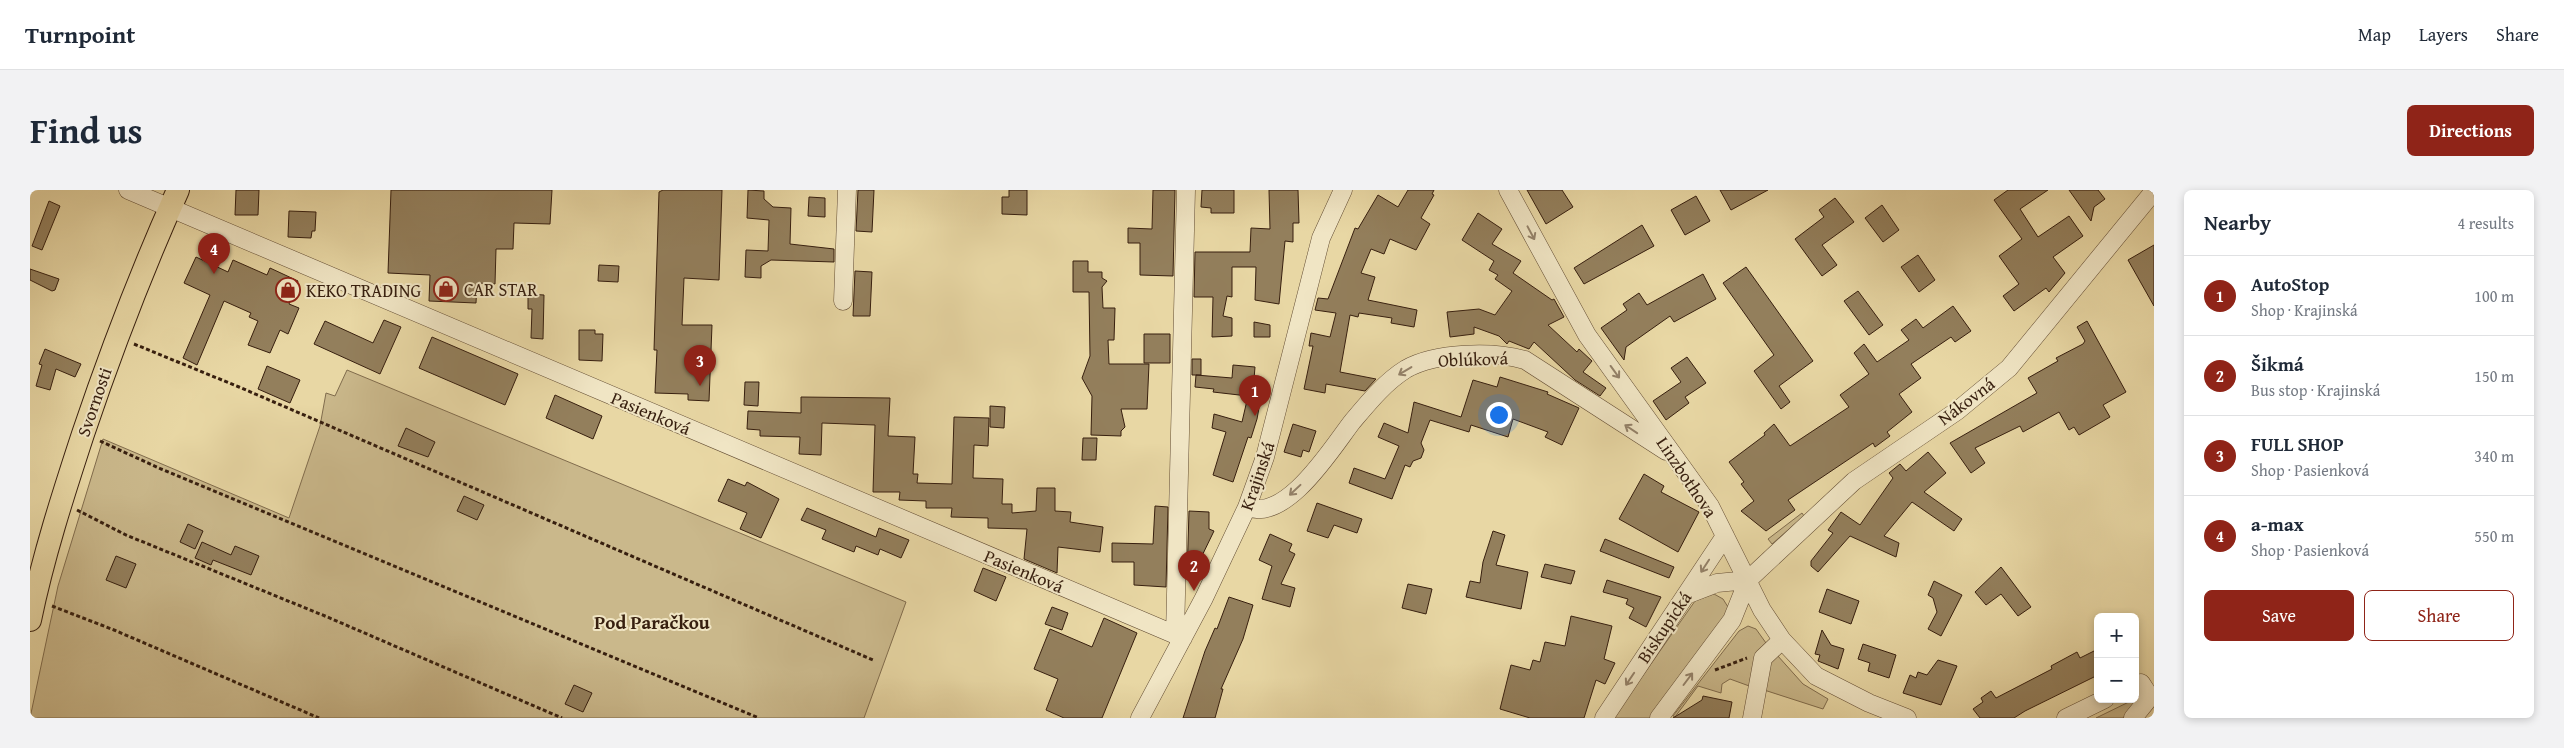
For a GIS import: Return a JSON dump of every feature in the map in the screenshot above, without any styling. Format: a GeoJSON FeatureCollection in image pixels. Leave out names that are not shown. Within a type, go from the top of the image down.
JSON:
{"type":"FeatureCollection","features":[{"type":"Feature","properties":{"kind":"main road","name":"Svornosti"},"geometry":{"type":"LineString","coordinates":[[32,610],[61,502],[83,433],[117,337],[174,199]]}},
{"type":"Feature","properties":{"kind":"street","name":"Pasienková"},"geometry":{"type":"LineString","coordinates":[[128,190],[174,199],[1179,636]]}},
{"type":"Feature","properties":{"kind":"street"},"geometry":{"type":"LineString","coordinates":[[843,301],[848,190]]}},
{"type":"Feature","properties":{"kind":"street"},"geometry":{"type":"LineString","coordinates":[[1179,636],[1186,190]]}},
{"type":"Feature","properties":{"kind":"street","name":"Krajinská"},"geometry":{"type":"LineString","coordinates":[[1140,718],[1179,636],[1247,507],[1265,457],[1321,238],[1343,190]]}},
{"type":"Feature","properties":{"kind":"street","name":"Linzbothova"},"geometry":{"type":"LineString","coordinates":[[1508,190],[1587,335],[1710,506],[1778,644],[1816,676],[1869,703],[1906,718]]}},
{"type":"Feature","properties":{"kind":"street","name":"Nákovná"},"geometry":{"type":"LineString","coordinates":[[1748,580],[1854,481],[1957,411],[2009,368],[2154,191]]}},
{"type":"Feature","properties":{"kind":"street","name":"Oblúková"},"geometry":{"type":"LineString","coordinates":[[1247,507],[1256,511],[1267,510],[1283,501],[1317,468],[1352,422],[1388,383],[1408,369],[1440,358],[1506,355],[1525,360],[1672,455]]}},
{"type":"Feature","properties":{"kind":"street","name":"Biskupická"},"geometry":{"type":"LineString","coordinates":[[1604,718],[1725,536]]}},
{"type":"Feature","properties":{"kind":"street"},"geometry":{"type":"LineString","coordinates":[[1659,718],[1732,620],[1748,580],[1717,583],[1686,595]]}},
{"type":"Feature","properties":{"kind":"street"},"geometry":{"type":"LineString","coordinates":[[1752,718],[1763,658],[1778,644]]}},
{"type":"Feature","properties":{"kind":"street"},"geometry":{"type":"LineString","coordinates":[[2133,718],[2150,697],[2143,681]]}},
{"type":"Feature","properties":{"kind":"street"},"geometry":{"type":"LineString","coordinates":[[2066,718],[2097,703]]}},
{"type":"Feature","properties":{"kind":"path"},"geometry":{"type":"LineString","coordinates":[[117,337],[248,390],[873,660]]}},
{"type":"Feature","properties":{"kind":"path"},"geometry":{"type":"LineString","coordinates":[[83,433],[161,469],[759,718]]}},
{"type":"Feature","properties":{"kind":"path"},"geometry":{"type":"LineString","coordinates":[[61,502],[126,535],[325,616],[562,718]]}},
{"type":"Feature","properties":{"kind":"path"},"geometry":{"type":"LineString","coordinates":[[32,610],[114,630],[319,718]]}},
{"type":"Feature","properties":{"kind":"path"},"geometry":{"type":"LineString","coordinates":[[1710,672],[1778,644]]}},
{"type":"Feature","properties":{"kind":"shaded area"},"geometry":{"type":"Polygon","coordinates":[[[347,370],[906,602],[864,718],[30,718],[58,586],[103,439],[289,518],[320,426],[326,393],[335,396],[347,370]]]}},
{"type":"Feature","properties":{"kind":"shaded area"},"geometry":{"type":"Polygon","coordinates":[[[1802,513],[1804,516],[1772,544],[1768,539],[1802,513]]]}},
{"type":"Feature","properties":{"kind":"shaded area"},"geometry":{"type":"Polygon","coordinates":[[[1714,594],[1723,599],[1728,607],[1727,614],[1651,718],[1613,718],[1695,601],[1714,594]]]}},
{"type":"Feature","properties":{"kind":"shaded area"},"geometry":{"type":"Polygon","coordinates":[[[1748,626],[1756,629],[1766,643],[1752,687],[1730,679],[1722,684],[1721,693],[1698,686],[1675,717],[1673,716],[1739,631],[1748,626]]]}},
{"type":"Feature","properties":{"kind":"shaded area"},"geometry":{"type":"Polygon","coordinates":[[[1777,655],[1803,684],[1828,699],[1823,709],[1761,689],[1766,664],[1777,655]]]}},
{"type":"Feature","properties":{"kind":"shaded area"},"geometry":{"type":"Polygon","coordinates":[[[2127,703],[2135,703],[2123,718],[2096,718],[2127,703]]]}},
{"type":"Feature","properties":{"kind":"building"},"geometry":{"type":"Polygon","coordinates":[[[236,190],[259,190],[258,215],[235,215],[236,190]]]}},
{"type":"Feature","properties":{"kind":"building"},"geometry":{"type":"Polygon","coordinates":[[[391,190],[552,190],[550,224],[514,223],[513,249],[496,249],[495,284],[477,283],[476,303],[429,301],[430,275],[388,273],[391,190]]]}},
{"type":"Feature","properties":{"kind":"building"},"geometry":{"type":"Polygon","coordinates":[[[663,190],[722,190],[719,280],[684,278],[682,325],[712,325],[709,401],[688,400],[688,394],[655,393],[657,350],[654,350],[659,192],[663,190]]]}},
{"type":"Feature","properties":{"kind":"building"},"geometry":{"type":"Polygon","coordinates":[[[748,190],[764,191],[764,199],[773,207],[791,208],[790,244],[834,249],[834,262],[771,260],[761,266],[761,278],[745,277],[746,250],[768,251],[769,220],[747,218],[748,190]]]}},
{"type":"Feature","properties":{"kind":"building"},"geometry":{"type":"Polygon","coordinates":[[[858,190],[874,190],[872,232],[856,231],[858,190]]]}},
{"type":"Feature","properties":{"kind":"building"},"geometry":{"type":"Polygon","coordinates":[[[1009,190],[1027,190],[1027,215],[1002,214],[1002,197],[1009,197],[1009,190]]]}},
{"type":"Feature","properties":{"kind":"building"},"geometry":{"type":"Polygon","coordinates":[[[1153,190],[1175,190],[1173,276],[1140,275],[1140,243],[1128,243],[1128,228],[1152,229],[1153,190]]]}},
{"type":"Feature","properties":{"kind":"building"},"geometry":{"type":"Polygon","coordinates":[[[1202,190],[1234,190],[1234,213],[1211,213],[1211,208],[1201,207],[1202,190]]]}},
{"type":"Feature","properties":{"kind":"building"},"geometry":{"type":"Polygon","coordinates":[[[1269,190],[1298,190],[1299,223],[1293,223],[1293,242],[1285,241],[1279,304],[1255,300],[1256,267],[1232,267],[1232,297],[1227,296],[1223,316],[1232,318],[1232,336],[1212,337],[1213,297],[1194,297],[1195,252],[1250,252],[1251,228],[1270,229],[1269,190]]]}},
{"type":"Feature","properties":{"kind":"building"},"geometry":{"type":"Polygon","coordinates":[[[1408,190],[1434,190],[1432,194],[1434,195],[1421,218],[1430,224],[1416,250],[1390,239],[1384,254],[1371,249],[1361,273],[1375,277],[1368,300],[1417,310],[1414,327],[1391,323],[1392,318],[1359,313],[1358,317],[1350,315],[1340,372],[1376,379],[1365,391],[1326,384],[1325,393],[1304,389],[1313,346],[1309,346],[1311,333],[1330,337],[1336,313],[1315,310],[1318,298],[1328,299],[1355,228],[1358,229],[1378,195],[1398,207],[1408,190]]]}},
{"type":"Feature","properties":{"kind":"building"},"geometry":{"type":"Polygon","coordinates":[[[1527,190],[1562,190],[1573,207],[1546,224],[1527,190]]]}},
{"type":"Feature","properties":{"kind":"building"},"geometry":{"type":"Polygon","coordinates":[[[1720,190],[1768,190],[1731,210],[1720,190]]]}},
{"type":"Feature","properties":{"kind":"building"},"geometry":{"type":"Polygon","coordinates":[[[2008,190],[2048,190],[2020,209],[2038,237],[2069,216],[2083,236],[2053,257],[2065,273],[2049,292],[2046,288],[2014,311],[2003,296],[2019,284],[1999,256],[2022,239],[1994,200],[2008,190]]]}},
{"type":"Feature","properties":{"kind":"building"},"geometry":{"type":"Polygon","coordinates":[[[2069,190],[2098,190],[2105,199],[2094,207],[2091,221],[2069,190]]]}},
{"type":"Feature","properties":{"kind":"building"},"geometry":{"type":"Polygon","coordinates":[[[1696,196],[1710,221],[1685,235],[1671,210],[1696,196]]]}},
{"type":"Feature","properties":{"kind":"building"},"geometry":{"type":"Polygon","coordinates":[[[809,197],[825,198],[825,217],[808,216],[809,197]]]}},
{"type":"Feature","properties":{"kind":"building"},"geometry":{"type":"Polygon","coordinates":[[[1835,198],[1854,222],[1822,245],[1837,265],[1822,276],[1795,239],[1824,217],[1819,210],[1835,198]]]}},
{"type":"Feature","properties":{"kind":"building"},"geometry":{"type":"Polygon","coordinates":[[[49,201],[60,206],[42,250],[32,246],[49,201]]]}},
{"type":"Feature","properties":{"kind":"building"},"geometry":{"type":"Polygon","coordinates":[[[1882,205],[1899,230],[1883,242],[1865,218],[1882,205]]]}},
{"type":"Feature","properties":{"kind":"building"},"geometry":{"type":"Polygon","coordinates":[[[289,211],[316,212],[315,231],[312,231],[311,238],[288,237],[289,211]]]}},
{"type":"Feature","properties":{"kind":"building"},"geometry":{"type":"Polygon","coordinates":[[[1478,213],[1502,229],[1492,244],[1521,261],[1513,273],[1552,300],[1554,299],[1564,317],[1548,325],[1577,352],[1579,349],[1592,361],[1583,372],[1606,388],[1600,396],[1575,380],[1534,342],[1529,349],[1509,341],[1507,344],[1499,336],[1474,327],[1474,334],[1450,337],[1447,312],[1479,309],[1495,315],[1512,291],[1495,279],[1498,275],[1489,270],[1494,261],[1462,240],[1478,213]]]}},
{"type":"Feature","properties":{"kind":"building"},"geometry":{"type":"Polygon","coordinates":[[[1642,225],[1654,246],[1584,284],[1574,268],[1642,225]]]}},
{"type":"Feature","properties":{"kind":"building"},"geometry":{"type":"Polygon","coordinates":[[[2154,245],[2154,306],[2128,260],[2154,245]]]}},
{"type":"Feature","properties":{"kind":"building"},"geometry":{"type":"Polygon","coordinates":[[[1918,255],[1935,280],[1919,292],[1901,267],[1918,255]]]}},
{"type":"Feature","properties":{"kind":"building"},"geometry":{"type":"Polygon","coordinates":[[[196,257],[228,272],[233,260],[267,275],[270,268],[298,281],[289,304],[299,308],[288,334],[280,330],[270,353],[248,345],[258,321],[249,317],[251,313],[224,301],[197,365],[183,358],[210,295],[184,283],[196,257]]]}},
{"type":"Feature","properties":{"kind":"building"},"geometry":{"type":"Polygon","coordinates":[[[1073,261],[1088,261],[1088,272],[1102,272],[1102,278],[1107,281],[1102,287],[1103,308],[1115,308],[1114,340],[1108,340],[1109,364],[1149,364],[1147,409],[1121,409],[1125,427],[1121,431],[1121,436],[1091,435],[1092,396],[1082,378],[1090,356],[1089,292],[1073,292],[1073,261]]]}},
{"type":"Feature","properties":{"kind":"building"},"geometry":{"type":"Polygon","coordinates":[[[599,265],[619,266],[618,282],[598,281],[599,265]]]}},
{"type":"Feature","properties":{"kind":"building"},"geometry":{"type":"Polygon","coordinates":[[[1746,267],[1813,361],[1779,386],[1790,402],[1781,409],[1754,371],[1774,355],[1723,283],[1746,267]]]}},
{"type":"Feature","properties":{"kind":"building"},"geometry":{"type":"Polygon","coordinates":[[[30,269],[59,279],[55,290],[52,291],[30,280],[30,269]]]}},
{"type":"Feature","properties":{"kind":"building"},"geometry":{"type":"Polygon","coordinates":[[[855,271],[872,272],[870,316],[853,316],[855,271]]]}},
{"type":"Feature","properties":{"kind":"building"},"geometry":{"type":"Polygon","coordinates":[[[1703,274],[1716,299],[1674,322],[1670,316],[1626,347],[1624,360],[1601,328],[1627,310],[1623,304],[1639,293],[1647,305],[1703,274]]]}},
{"type":"Feature","properties":{"kind":"building"},"geometry":{"type":"Polygon","coordinates":[[[1858,291],[1883,325],[1869,335],[1844,301],[1858,291]]]}},
{"type":"Feature","properties":{"kind":"building"},"geometry":{"type":"Polygon","coordinates":[[[528,294],[544,295],[543,339],[531,338],[532,309],[528,309],[528,294]]]}},
{"type":"Feature","properties":{"kind":"building"},"geometry":{"type":"Polygon","coordinates":[[[1953,306],[1971,331],[1955,342],[1951,337],[1911,364],[1921,378],[1899,394],[1912,412],[1887,432],[1890,436],[1875,447],[1873,443],[1788,500],[1795,510],[1766,531],[1741,511],[1754,501],[1741,484],[1744,482],[1729,462],[1765,435],[1764,433],[1774,424],[1790,446],[1849,407],[1840,395],[1869,374],[1854,353],[1864,344],[1877,362],[1909,340],[1901,330],[1916,319],[1923,328],[1953,306]]]}},
{"type":"Feature","properties":{"kind":"building"},"geometry":{"type":"Polygon","coordinates":[[[384,320],[401,327],[380,374],[314,344],[325,321],[373,343],[384,320]]]}},
{"type":"Feature","properties":{"kind":"building"},"geometry":{"type":"Polygon","coordinates":[[[2087,321],[2126,392],[2103,405],[2110,417],[2079,435],[2074,427],[2069,430],[2059,412],[2023,432],[2020,426],[1975,448],[1985,463],[1971,473],[1950,443],[2037,393],[2028,378],[2058,361],[2056,358],[2083,344],[2085,341],[2077,327],[2087,321]]]}},
{"type":"Feature","properties":{"kind":"building"},"geometry":{"type":"Polygon","coordinates":[[[1254,322],[1270,325],[1270,337],[1254,337],[1254,322]]]}},
{"type":"Feature","properties":{"kind":"building"},"geometry":{"type":"Polygon","coordinates":[[[579,330],[595,330],[595,334],[603,334],[602,361],[579,360],[579,330]]]}},
{"type":"Feature","properties":{"kind":"building"},"geometry":{"type":"Polygon","coordinates":[[[1144,334],[1170,334],[1170,363],[1144,363],[1144,334]]]}},
{"type":"Feature","properties":{"kind":"building"},"geometry":{"type":"Polygon","coordinates":[[[432,337],[518,374],[505,405],[419,368],[432,337]]]}},
{"type":"Feature","properties":{"kind":"building"},"geometry":{"type":"Polygon","coordinates":[[[45,349],[81,364],[75,377],[56,369],[50,390],[36,386],[42,365],[39,364],[45,349]]]}},
{"type":"Feature","properties":{"kind":"building"},"geometry":{"type":"Polygon","coordinates":[[[1687,357],[1706,383],[1685,397],[1689,403],[1666,420],[1653,401],[1681,382],[1671,368],[1687,357]]]}},
{"type":"Feature","properties":{"kind":"building"},"geometry":{"type":"Polygon","coordinates":[[[1192,359],[1201,359],[1201,375],[1192,375],[1192,359]]]}},
{"type":"Feature","properties":{"kind":"building"},"geometry":{"type":"Polygon","coordinates":[[[1233,365],[1255,367],[1254,379],[1264,380],[1257,419],[1251,438],[1248,437],[1233,482],[1213,475],[1226,432],[1212,428],[1214,414],[1242,422],[1248,396],[1213,392],[1214,389],[1195,387],[1196,375],[1232,378],[1233,365]]]}},
{"type":"Feature","properties":{"kind":"building"},"geometry":{"type":"Polygon","coordinates":[[[267,366],[300,380],[290,403],[258,389],[267,366]]]}},
{"type":"Feature","properties":{"kind":"building"},"geometry":{"type":"Polygon","coordinates":[[[1500,377],[1548,392],[1547,394],[1579,408],[1562,445],[1545,437],[1548,432],[1513,419],[1508,437],[1471,425],[1469,432],[1430,420],[1421,443],[1424,450],[1421,458],[1413,461],[1410,467],[1405,465],[1392,499],[1349,483],[1354,468],[1385,479],[1399,446],[1378,437],[1384,423],[1408,433],[1414,402],[1461,417],[1473,380],[1497,387],[1500,377]]]}},
{"type":"Feature","properties":{"kind":"building"},"geometry":{"type":"Polygon","coordinates":[[[745,382],[759,382],[758,406],[744,405],[745,382]]]}},
{"type":"Feature","properties":{"kind":"building"},"geometry":{"type":"Polygon","coordinates":[[[555,395],[602,416],[593,439],[546,418],[555,395]]]}},
{"type":"Feature","properties":{"kind":"building"},"geometry":{"type":"Polygon","coordinates":[[[801,397],[890,398],[888,436],[915,437],[913,474],[918,474],[917,483],[952,484],[954,417],[989,418],[988,446],[974,445],[973,478],[1003,479],[1002,504],[1012,504],[1012,513],[1036,511],[1037,488],[1055,488],[1055,511],[1071,512],[1070,522],[1103,527],[1100,552],[1058,547],[1057,573],[1024,559],[1027,529],[988,528],[988,518],[951,517],[952,508],[926,508],[926,501],[899,500],[900,492],[873,492],[875,425],[822,423],[821,455],[799,454],[800,437],[760,436],[760,430],[747,429],[748,411],[801,413],[801,397]]]}},
{"type":"Feature","properties":{"kind":"building"},"geometry":{"type":"Polygon","coordinates":[[[990,406],[1005,407],[1004,428],[990,427],[990,406]]]}},
{"type":"Feature","properties":{"kind":"building"},"geometry":{"type":"Polygon","coordinates":[[[1293,424],[1316,431],[1309,452],[1303,450],[1301,457],[1284,452],[1293,424]]]}},
{"type":"Feature","properties":{"kind":"building"},"geometry":{"type":"Polygon","coordinates":[[[406,428],[435,442],[428,457],[398,446],[406,428]]]}},
{"type":"Feature","properties":{"kind":"building"},"geometry":{"type":"Polygon","coordinates":[[[1083,438],[1097,438],[1096,460],[1082,460],[1083,438]]]}},
{"type":"Feature","properties":{"kind":"building"},"geometry":{"type":"Polygon","coordinates":[[[1928,452],[1946,473],[1924,492],[1962,519],[1954,531],[1912,502],[1884,536],[1899,543],[1896,557],[1850,536],[1818,572],[1811,566],[1811,561],[1833,533],[1828,530],[1841,512],[1860,525],[1893,478],[1889,473],[1900,464],[1906,471],[1928,452]]]}},
{"type":"Feature","properties":{"kind":"building"},"geometry":{"type":"Polygon","coordinates":[[[1644,474],[1664,486],[1661,492],[1699,512],[1678,552],[1619,519],[1644,474]]]}},
{"type":"Feature","properties":{"kind":"building"},"geometry":{"type":"Polygon","coordinates":[[[728,479],[745,486],[747,482],[779,499],[761,538],[740,529],[747,513],[718,501],[728,479]]]}},
{"type":"Feature","properties":{"kind":"building"},"geometry":{"type":"Polygon","coordinates":[[[464,496],[484,505],[477,520],[457,511],[464,496]]]}},
{"type":"Feature","properties":{"kind":"building"},"geometry":{"type":"Polygon","coordinates":[[[1317,503],[1362,519],[1357,533],[1334,525],[1328,538],[1307,531],[1317,503]]]}},
{"type":"Feature","properties":{"kind":"building"},"geometry":{"type":"Polygon","coordinates":[[[1155,506],[1168,507],[1166,587],[1134,585],[1134,562],[1112,562],[1112,543],[1153,544],[1155,506]]]}},
{"type":"Feature","properties":{"kind":"building"},"geometry":{"type":"Polygon","coordinates":[[[807,508],[876,537],[879,528],[909,540],[901,558],[880,549],[878,555],[856,546],[854,552],[822,539],[826,530],[801,520],[807,508]]]}},
{"type":"Feature","properties":{"kind":"building"},"geometry":{"type":"Polygon","coordinates":[[[1189,511],[1209,512],[1209,529],[1214,531],[1198,564],[1202,566],[1194,581],[1187,578],[1189,511]]]}},
{"type":"Feature","properties":{"kind":"building"},"geometry":{"type":"Polygon","coordinates":[[[188,524],[203,531],[195,549],[180,542],[188,524]]]}},
{"type":"Feature","properties":{"kind":"building"},"geometry":{"type":"Polygon","coordinates":[[[1493,531],[1505,535],[1496,565],[1528,572],[1521,609],[1466,597],[1470,581],[1480,583],[1483,562],[1493,531]]]}},
{"type":"Feature","properties":{"kind":"building"},"geometry":{"type":"Polygon","coordinates":[[[1270,534],[1292,544],[1289,551],[1295,554],[1281,584],[1295,588],[1290,607],[1262,599],[1272,566],[1259,560],[1270,534]]]}},
{"type":"Feature","properties":{"kind":"building"},"geometry":{"type":"Polygon","coordinates":[[[1605,539],[1674,567],[1669,578],[1600,551],[1605,539]]]}},
{"type":"Feature","properties":{"kind":"building"},"geometry":{"type":"Polygon","coordinates":[[[202,542],[231,555],[235,546],[259,556],[251,575],[213,560],[211,565],[195,558],[202,542]]]}},
{"type":"Feature","properties":{"kind":"building"},"geometry":{"type":"Polygon","coordinates":[[[116,556],[136,564],[126,588],[106,580],[116,556]]]}},
{"type":"Feature","properties":{"kind":"building"},"geometry":{"type":"Polygon","coordinates":[[[1545,564],[1575,571],[1571,584],[1541,577],[1545,564]]]}},
{"type":"Feature","properties":{"kind":"building"},"geometry":{"type":"Polygon","coordinates":[[[2001,567],[2031,607],[2018,616],[2001,594],[1986,605],[1975,592],[2001,567]]]}},
{"type":"Feature","properties":{"kind":"building"},"geometry":{"type":"Polygon","coordinates":[[[983,568],[1006,577],[996,601],[974,591],[983,568]]]}},
{"type":"Feature","properties":{"kind":"building"},"geometry":{"type":"Polygon","coordinates":[[[1607,580],[1661,597],[1646,627],[1629,618],[1634,608],[1626,604],[1628,599],[1603,592],[1607,580]]]}},
{"type":"Feature","properties":{"kind":"building"},"geometry":{"type":"Polygon","coordinates":[[[1934,581],[1962,595],[1941,636],[1928,629],[1937,612],[1933,598],[1928,595],[1934,581]]]}},
{"type":"Feature","properties":{"kind":"building"},"geometry":{"type":"Polygon","coordinates":[[[1408,584],[1432,589],[1426,614],[1402,608],[1408,584]]]}},
{"type":"Feature","properties":{"kind":"building"},"geometry":{"type":"Polygon","coordinates":[[[1827,589],[1859,601],[1851,624],[1819,612],[1827,589]]]}},
{"type":"Feature","properties":{"kind":"building"},"geometry":{"type":"Polygon","coordinates":[[[1229,597],[1253,605],[1243,639],[1221,689],[1223,689],[1215,718],[1183,718],[1205,651],[1215,628],[1217,629],[1229,597]]]}},
{"type":"Feature","properties":{"kind":"building"},"geometry":{"type":"Polygon","coordinates":[[[1052,607],[1068,613],[1062,630],[1045,624],[1052,607]]]}},
{"type":"Feature","properties":{"kind":"building"},"geometry":{"type":"Polygon","coordinates":[[[1571,616],[1612,626],[1604,659],[1615,663],[1605,684],[1596,680],[1584,718],[1530,718],[1500,709],[1511,665],[1530,670],[1533,660],[1540,662],[1545,642],[1565,646],[1571,616]]]}},
{"type":"Feature","properties":{"kind":"building"},"geometry":{"type":"Polygon","coordinates":[[[1104,618],[1137,633],[1102,718],[1064,718],[1046,710],[1058,679],[1034,669],[1050,629],[1092,647],[1104,618]]]}},
{"type":"Feature","properties":{"kind":"building"},"geometry":{"type":"Polygon","coordinates":[[[1822,630],[1831,645],[1844,649],[1838,669],[1818,661],[1820,655],[1815,654],[1822,630]]]}},
{"type":"Feature","properties":{"kind":"building"},"geometry":{"type":"Polygon","coordinates":[[[1863,644],[1896,655],[1889,678],[1868,671],[1870,663],[1858,659],[1863,644]]]}},
{"type":"Feature","properties":{"kind":"building"},"geometry":{"type":"Polygon","coordinates":[[[2094,651],[2094,677],[2014,718],[1980,718],[1973,709],[1983,702],[1981,698],[1991,691],[1996,698],[2052,669],[2051,666],[2077,652],[2080,658],[2094,651]]]}},
{"type":"Feature","properties":{"kind":"building"},"geometry":{"type":"Polygon","coordinates":[[[1938,660],[1957,666],[1941,705],[1903,693],[1910,675],[1916,678],[1918,672],[1927,675],[1938,660]]]}},
{"type":"Feature","properties":{"kind":"building"},"geometry":{"type":"Polygon","coordinates":[[[574,685],[592,693],[583,712],[565,704],[574,685]]]}},
{"type":"Feature","properties":{"kind":"building"},"geometry":{"type":"Polygon","coordinates":[[[1703,696],[1732,702],[1729,718],[1673,718],[1702,700],[1703,696]]]}},
{"type":"Feature","properties":{"kind":"place","name":"a-max"},"geometry":{"type":"Point","coordinates":[214,274]}},
{"type":"Feature","properties":{"kind":"place","name":"CAR STAR"},"geometry":{"type":"Point","coordinates":[446,289]}},
{"type":"Feature","properties":{"kind":"place","name":"KEKO TRADING"},"geometry":{"type":"Point","coordinates":[288,290]}},
{"type":"Feature","properties":{"kind":"place","name":"FULL SHOP"},"geometry":{"type":"Point","coordinates":[700,386]}},
{"type":"Feature","properties":{"kind":"place","name":"AutoStop"},"geometry":{"type":"Point","coordinates":[1255,416]}},
{"type":"Feature","properties":{"kind":"place","name":"Šikmá"},"geometry":{"type":"Point","coordinates":[1194,591]}},
{"type":"Feature","properties":{"kind":"district","name":"Pod Paračkou"},"geometry":{"type":"Point","coordinates":[652,622]}}]}
